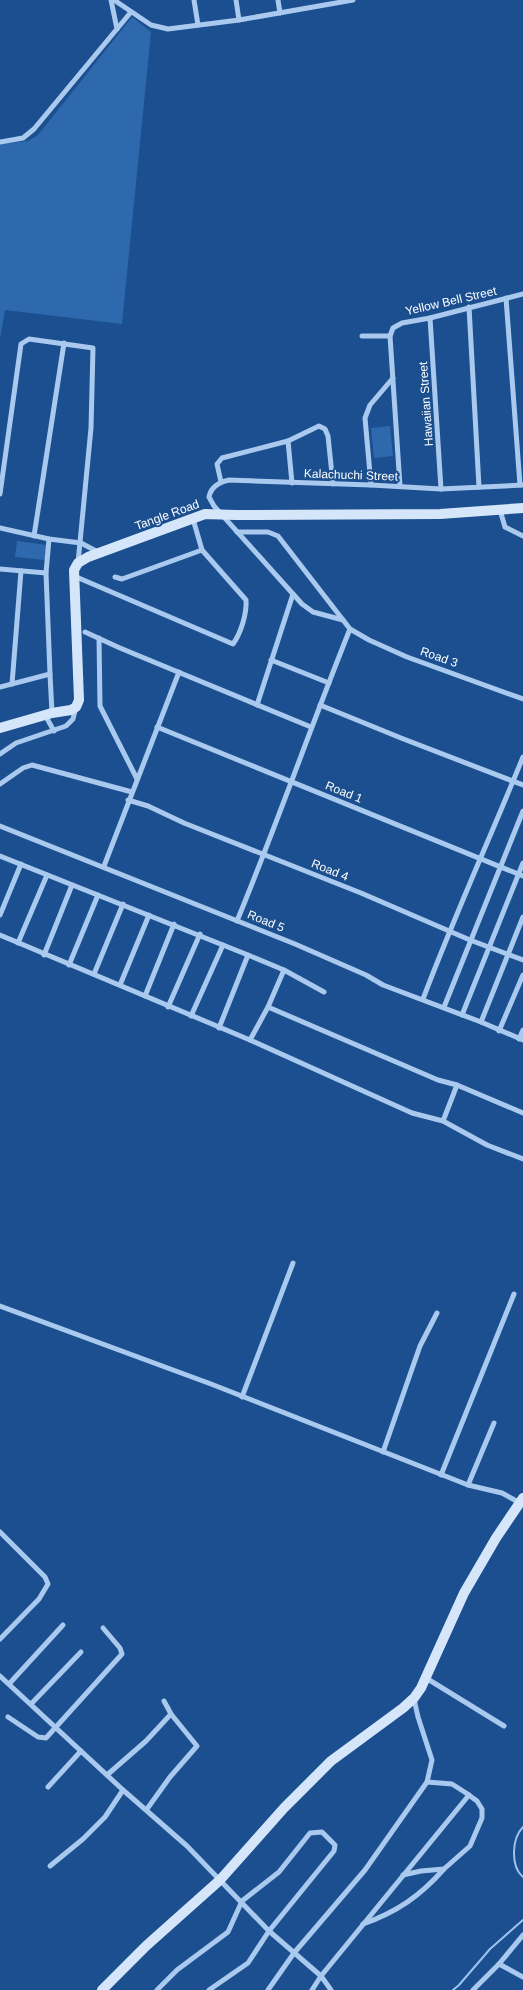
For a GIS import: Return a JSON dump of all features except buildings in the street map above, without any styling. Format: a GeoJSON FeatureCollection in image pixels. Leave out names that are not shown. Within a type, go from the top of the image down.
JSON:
{"type":"FeatureCollection","features":[{"type":"Feature","properties":{"kind":"street"},"geometry":{"type":"LineString","coordinates":[[112,0],[159,28],[168,29],[240,20],[322,3],[353,0]]}},
{"type":"Feature","properties":{"kind":"street"},"geometry":{"type":"LineString","coordinates":[[112,0],[117,29]]}},
{"type":"Feature","properties":{"kind":"street"},"geometry":{"type":"LineString","coordinates":[[194,0],[198,25]]}},
{"type":"Feature","properties":{"kind":"street"},"geometry":{"type":"LineString","coordinates":[[236,0],[240,20]]}},
{"type":"Feature","properties":{"kind":"street"},"geometry":{"type":"LineString","coordinates":[[278,0],[280,13]]}},
{"type":"Feature","properties":{"kind":"street"},"geometry":{"type":"LineString","coordinates":[[0,142],[23,138],[34,129],[131,12]]}},
{"type":"Feature","properties":{"kind":"street","name":"Yellow Bell Street"},"geometry":{"type":"LineString","coordinates":[[390,336],[394,328],[402,323],[430,318],[523,294]]}},
{"type":"Feature","properties":{"kind":"street"},"geometry":{"type":"LineString","coordinates":[[506,298],[521,485]]}},
{"type":"Feature","properties":{"kind":"street"},"geometry":{"type":"LineString","coordinates":[[470,307],[479,487]]}},
{"type":"Feature","properties":{"kind":"street","name":"Hawaiian Street"},"geometry":{"type":"LineString","coordinates":[[430,318],[441,489]]}},
{"type":"Feature","properties":{"kind":"street"},"geometry":{"type":"LineString","coordinates":[[362,336],[390,336],[400,486]]}},
{"type":"Feature","properties":{"kind":"street"},"geometry":{"type":"LineString","coordinates":[[0,494],[22,344],[29,339],[91,347],[94,352],[91,428],[81,543],[74,576],[79,700],[70,723],[54,731],[14,745],[0,754]]}},
{"type":"Feature","properties":{"kind":"street"},"geometry":{"type":"LineString","coordinates":[[34,536],[64,343]]}},
{"type":"Feature","properties":{"kind":"street"},"geometry":{"type":"LineString","coordinates":[[370,484],[365,418],[370,405],[393,378]]}},
{"type":"Feature","properties":{"kind":"street"},"geometry":{"type":"LineString","coordinates":[[333,484],[328,436],[323,427],[319,426],[288,441],[222,458],[217,464],[221,482],[213,487],[209,497],[214,506],[302,604],[313,612],[343,620]]}},
{"type":"Feature","properties":{"kind":"street"},"geometry":{"type":"LineString","coordinates":[[288,441],[292,483]]}},
{"type":"Feature","properties":{"kind":"street","name":"Kalachuchi Street"},"geometry":{"type":"LineString","coordinates":[[221,482],[229,480],[370,484],[441,489],[521,485]]}},
{"type":"Feature","properties":{"kind":"street","name":"Tangle Road"},"geometry":{"type":"LineString","coordinates":[[78,563],[99,553],[211,513],[440,514],[523,508]]}},
{"type":"Feature","properties":{"kind":"street"},"geometry":{"type":"LineString","coordinates":[[500,510],[505,527],[523,536]]}},
{"type":"Feature","properties":{"kind":"street"},"geometry":{"type":"LineString","coordinates":[[74,576],[233,644],[239,632],[246,600],[202,550],[193,519]]}},
{"type":"Feature","properties":{"kind":"street"},"geometry":{"type":"LineString","coordinates":[[0,528],[49,539],[81,543],[99,553]]}},
{"type":"Feature","properties":{"kind":"street"},"geometry":{"type":"LineString","coordinates":[[237,532],[268,532],[278,536],[350,630],[237,921]]}},
{"type":"Feature","properties":{"kind":"street"},"geometry":{"type":"LineString","coordinates":[[49,539],[46,573],[50,674],[48,714],[54,731]]}},
{"type":"Feature","properties":{"kind":"street"},"geometry":{"type":"LineString","coordinates":[[115,577],[122,579],[202,550]]}},
{"type":"Feature","properties":{"kind":"street"},"geometry":{"type":"LineString","coordinates":[[0,569],[46,573]]}},
{"type":"Feature","properties":{"kind":"street"},"geometry":{"type":"LineString","coordinates":[[12,684],[21,571]]}},
{"type":"Feature","properties":{"kind":"street"},"geometry":{"type":"LineString","coordinates":[[257,705],[293,594]]}},
{"type":"Feature","properties":{"kind":"street","name":"Road 3"},"geometry":{"type":"LineString","coordinates":[[350,630],[407,657],[523,699]]}},
{"type":"Feature","properties":{"kind":"street"},"geometry":{"type":"LineString","coordinates":[[85,632],[311,727]]}},
{"type":"Feature","properties":{"kind":"street"},"geometry":{"type":"LineString","coordinates":[[99,638],[100,706],[137,779]]}},
{"type":"Feature","properties":{"kind":"street"},"geometry":{"type":"LineString","coordinates":[[271,660],[329,683]]}},
{"type":"Feature","properties":{"kind":"street"},"geometry":{"type":"LineString","coordinates":[[104,866],[179,672]]}},
{"type":"Feature","properties":{"kind":"street"},"geometry":{"type":"LineString","coordinates":[[0,687],[50,674]]}},
{"type":"Feature","properties":{"kind":"street"},"geometry":{"type":"LineString","coordinates":[[320,705],[523,785]]}},
{"type":"Feature","properties":{"kind":"street"},"geometry":{"type":"LineString","coordinates":[[0,728],[48,714],[71,710],[76,707]]}},
{"type":"Feature","properties":{"kind":"street","name":"Road 1"},"geometry":{"type":"LineString","coordinates":[[157,727],[521,875]]}},
{"type":"Feature","properties":{"kind":"street"},"geometry":{"type":"LineString","coordinates":[[423,999],[449,930],[523,757]]}},
{"type":"Feature","properties":{"kind":"street"},"geometry":{"type":"LineString","coordinates":[[0,784],[23,768],[32,765],[132,792]]}},
{"type":"Feature","properties":{"kind":"street","name":"Road 4"},"geometry":{"type":"LineString","coordinates":[[128,800],[148,806],[184,823],[523,960]]}},
{"type":"Feature","properties":{"kind":"street"},"geometry":{"type":"LineString","coordinates":[[444,1007],[523,811]]}},
{"type":"Feature","properties":{"kind":"street","name":"Road 5"},"geometry":{"type":"LineString","coordinates":[[0,826],[104,866],[333,960],[366,975],[382,985],[444,1007],[521,1040]]}},
{"type":"Feature","properties":{"kind":"street"},"geometry":{"type":"LineString","coordinates":[[0,856],[200,934],[284,970],[324,992]]}},
{"type":"Feature","properties":{"kind":"street"},"geometry":{"type":"LineString","coordinates":[[462,1015],[489,947],[521,875],[523,863]]}},
{"type":"Feature","properties":{"kind":"street"},"geometry":{"type":"LineString","coordinates":[[0,915],[21,864]]}},
{"type":"Feature","properties":{"kind":"street"},"geometry":{"type":"LineString","coordinates":[[18,942],[47,874]]}},
{"type":"Feature","properties":{"kind":"street"},"geometry":{"type":"LineString","coordinates":[[44,955],[72,885]]}},
{"type":"Feature","properties":{"kind":"street"},"geometry":{"type":"LineString","coordinates":[[69,965],[98,895]]}},
{"type":"Feature","properties":{"kind":"street"},"geometry":{"type":"LineString","coordinates":[[94,974],[123,904]]}},
{"type":"Feature","properties":{"kind":"street"},"geometry":{"type":"LineString","coordinates":[[120,985],[149,915]]}},
{"type":"Feature","properties":{"kind":"street"},"geometry":{"type":"LineString","coordinates":[[481,1022],[523,917]]}},
{"type":"Feature","properties":{"kind":"street"},"geometry":{"type":"LineString","coordinates":[[145,996],[174,924]]}},
{"type":"Feature","properties":{"kind":"street"},"geometry":{"type":"LineString","coordinates":[[168,1007],[200,934]]}},
{"type":"Feature","properties":{"kind":"street"},"geometry":{"type":"LineString","coordinates":[[0,935],[250,1040],[412,1113],[442,1121],[487,1145],[523,1159]]}},
{"type":"Feature","properties":{"kind":"street"},"geometry":{"type":"LineString","coordinates":[[191,1016],[223,945]]}},
{"type":"Feature","properties":{"kind":"street"},"geometry":{"type":"LineString","coordinates":[[219,1028],[248,955]]}},
{"type":"Feature","properties":{"kind":"street"},"geometry":{"type":"LineString","coordinates":[[250,1040],[268,1007],[284,970]]}},
{"type":"Feature","properties":{"kind":"street"},"geometry":{"type":"LineString","coordinates":[[499,1031],[523,975]]}},
{"type":"Feature","properties":{"kind":"street"},"geometry":{"type":"LineString","coordinates":[[268,1007],[438,1080],[457,1085],[523,1113]]}},
{"type":"Feature","properties":{"kind":"street"},"geometry":{"type":"LineString","coordinates":[[521,1040],[523,1030]]}},
{"type":"Feature","properties":{"kind":"street"},"geometry":{"type":"LineString","coordinates":[[442,1121],[457,1085]]}},
{"type":"Feature","properties":{"kind":"street"},"geometry":{"type":"LineString","coordinates":[[242,1397],[293,1263]]}},
{"type":"Feature","properties":{"kind":"street"},"geometry":{"type":"LineString","coordinates":[[441,1475],[514,1294]]}},
{"type":"Feature","properties":{"kind":"street"},"geometry":{"type":"LineString","coordinates":[[0,1306],[242,1397],[441,1475],[468,1485],[522,1500],[496,1538],[464,1593],[426,1677],[414,1698],[390,1718],[330,1761],[284,1808],[220,1880],[146,1946],[102,1990]]}},
{"type":"Feature","properties":{"kind":"street"},"geometry":{"type":"LineString","coordinates":[[383,1452],[420,1346],[437,1312]]}},
{"type":"Feature","properties":{"kind":"street"},"geometry":{"type":"LineString","coordinates":[[468,1485],[494,1423]]}},
{"type":"Feature","properties":{"kind":"street"},"geometry":{"type":"LineString","coordinates":[[0,1532],[45,1577],[48,1584],[39,1599],[0,1639]]}},
{"type":"Feature","properties":{"kind":"street"},"geometry":{"type":"LineString","coordinates":[[9,1684],[64,1625]]}},
{"type":"Feature","properties":{"kind":"street"},"geometry":{"type":"LineString","coordinates":[[8,1717],[41,1738],[46,1738],[122,1654],[120,1648],[103,1628]]}},
{"type":"Feature","properties":{"kind":"street"},"geometry":{"type":"LineString","coordinates":[[31,1704],[81,1652]]}},
{"type":"Feature","properties":{"kind":"street"},"geometry":{"type":"LineString","coordinates":[[0,1676],[123,1790],[147,1809],[200,1858],[269,1931],[321,1976],[331,1990]]}},
{"type":"Feature","properties":{"kind":"street"},"geometry":{"type":"LineString","coordinates":[[426,1677],[504,1726]]}},
{"type":"Feature","properties":{"kind":"street"},"geometry":{"type":"LineString","coordinates":[[268,1990],[294,1953],[364,1870],[427,1782],[432,1760],[414,1698]]}},
{"type":"Feature","properties":{"kind":"street"},"geometry":{"type":"LineString","coordinates":[[147,1809],[170,1777],[197,1746],[171,1714],[164,1701]]}},
{"type":"Feature","properties":{"kind":"street"},"geometry":{"type":"LineString","coordinates":[[107,1775],[146,1740],[171,1714]]}},
{"type":"Feature","properties":{"kind":"street"},"geometry":{"type":"LineString","coordinates":[[48,1787],[81,1751]]}},
{"type":"Feature","properties":{"kind":"street"},"geometry":{"type":"LineString","coordinates":[[363,1924],[388,1915],[425,1889],[470,1846],[479,1828],[482,1809],[477,1801],[452,1784],[427,1782]]}},
{"type":"Feature","properties":{"kind":"street"},"geometry":{"type":"LineString","coordinates":[[50,1866],[83,1839],[106,1816],[123,1790]]}},
{"type":"Feature","properties":{"kind":"street"},"geometry":{"type":"LineString","coordinates":[[312,1990],[321,1976],[468,1795]]}},
{"type":"Feature","properties":{"kind":"street"},"geometry":{"type":"LineString","coordinates":[[157,1990],[178,1970],[228,1932],[242,1901],[279,1872],[310,1833],[322,1832],[334,1845],[334,1851],[269,1931],[248,1963],[209,1990]]}},
{"type":"Feature","properties":{"kind":"street"},"geometry":{"type":"LineString","coordinates":[[403,1875],[444,1869]]}},
{"type":"Feature","properties":{"kind":"street"},"geometry":{"type":"LineString","coordinates":[[476,1988],[523,1935]]}},
{"type":"Feature","properties":{"kind":"street"},"geometry":{"type":"LineString","coordinates":[[517,1943],[523,1946]]}},
{"type":"Feature","properties":{"kind":"street"},"geometry":{"type":"LineString","coordinates":[[499,1964],[523,1977]]}},
{"type":"Feature","properties":{"kind":"street"},"geometry":{"type":"LineString","coordinates":[[476,1988],[485,1990]]}},
{"type":"Feature","properties":{"kind":"shaded area"},"geometry":{"type":"Polygon","coordinates":[[[132,17],[151,32],[122,324],[5,310],[0,339],[0,144],[28,141],[38,135],[132,17]]]}},
{"type":"Feature","properties":{"kind":"shaded area"},"geometry":{"type":"Polygon","coordinates":[[[390,426],[393,456],[374,458],[371,428],[390,426]]]}},
{"type":"Feature","properties":{"kind":"shaded area"},"geometry":{"type":"Polygon","coordinates":[[[17,541],[47,545],[45,560],[15,557],[17,541]]]}},
{"type":"Feature","properties":{"kind":"waterway"},"geometry":{"type":"LineString","coordinates":[[523,1827],[519,1832],[514,1852],[516,1866],[523,1877]]}},
{"type":"Feature","properties":{"kind":"waterway"},"geometry":{"type":"LineString","coordinates":[[453,1990],[490,1949],[523,1920]]}}]}
